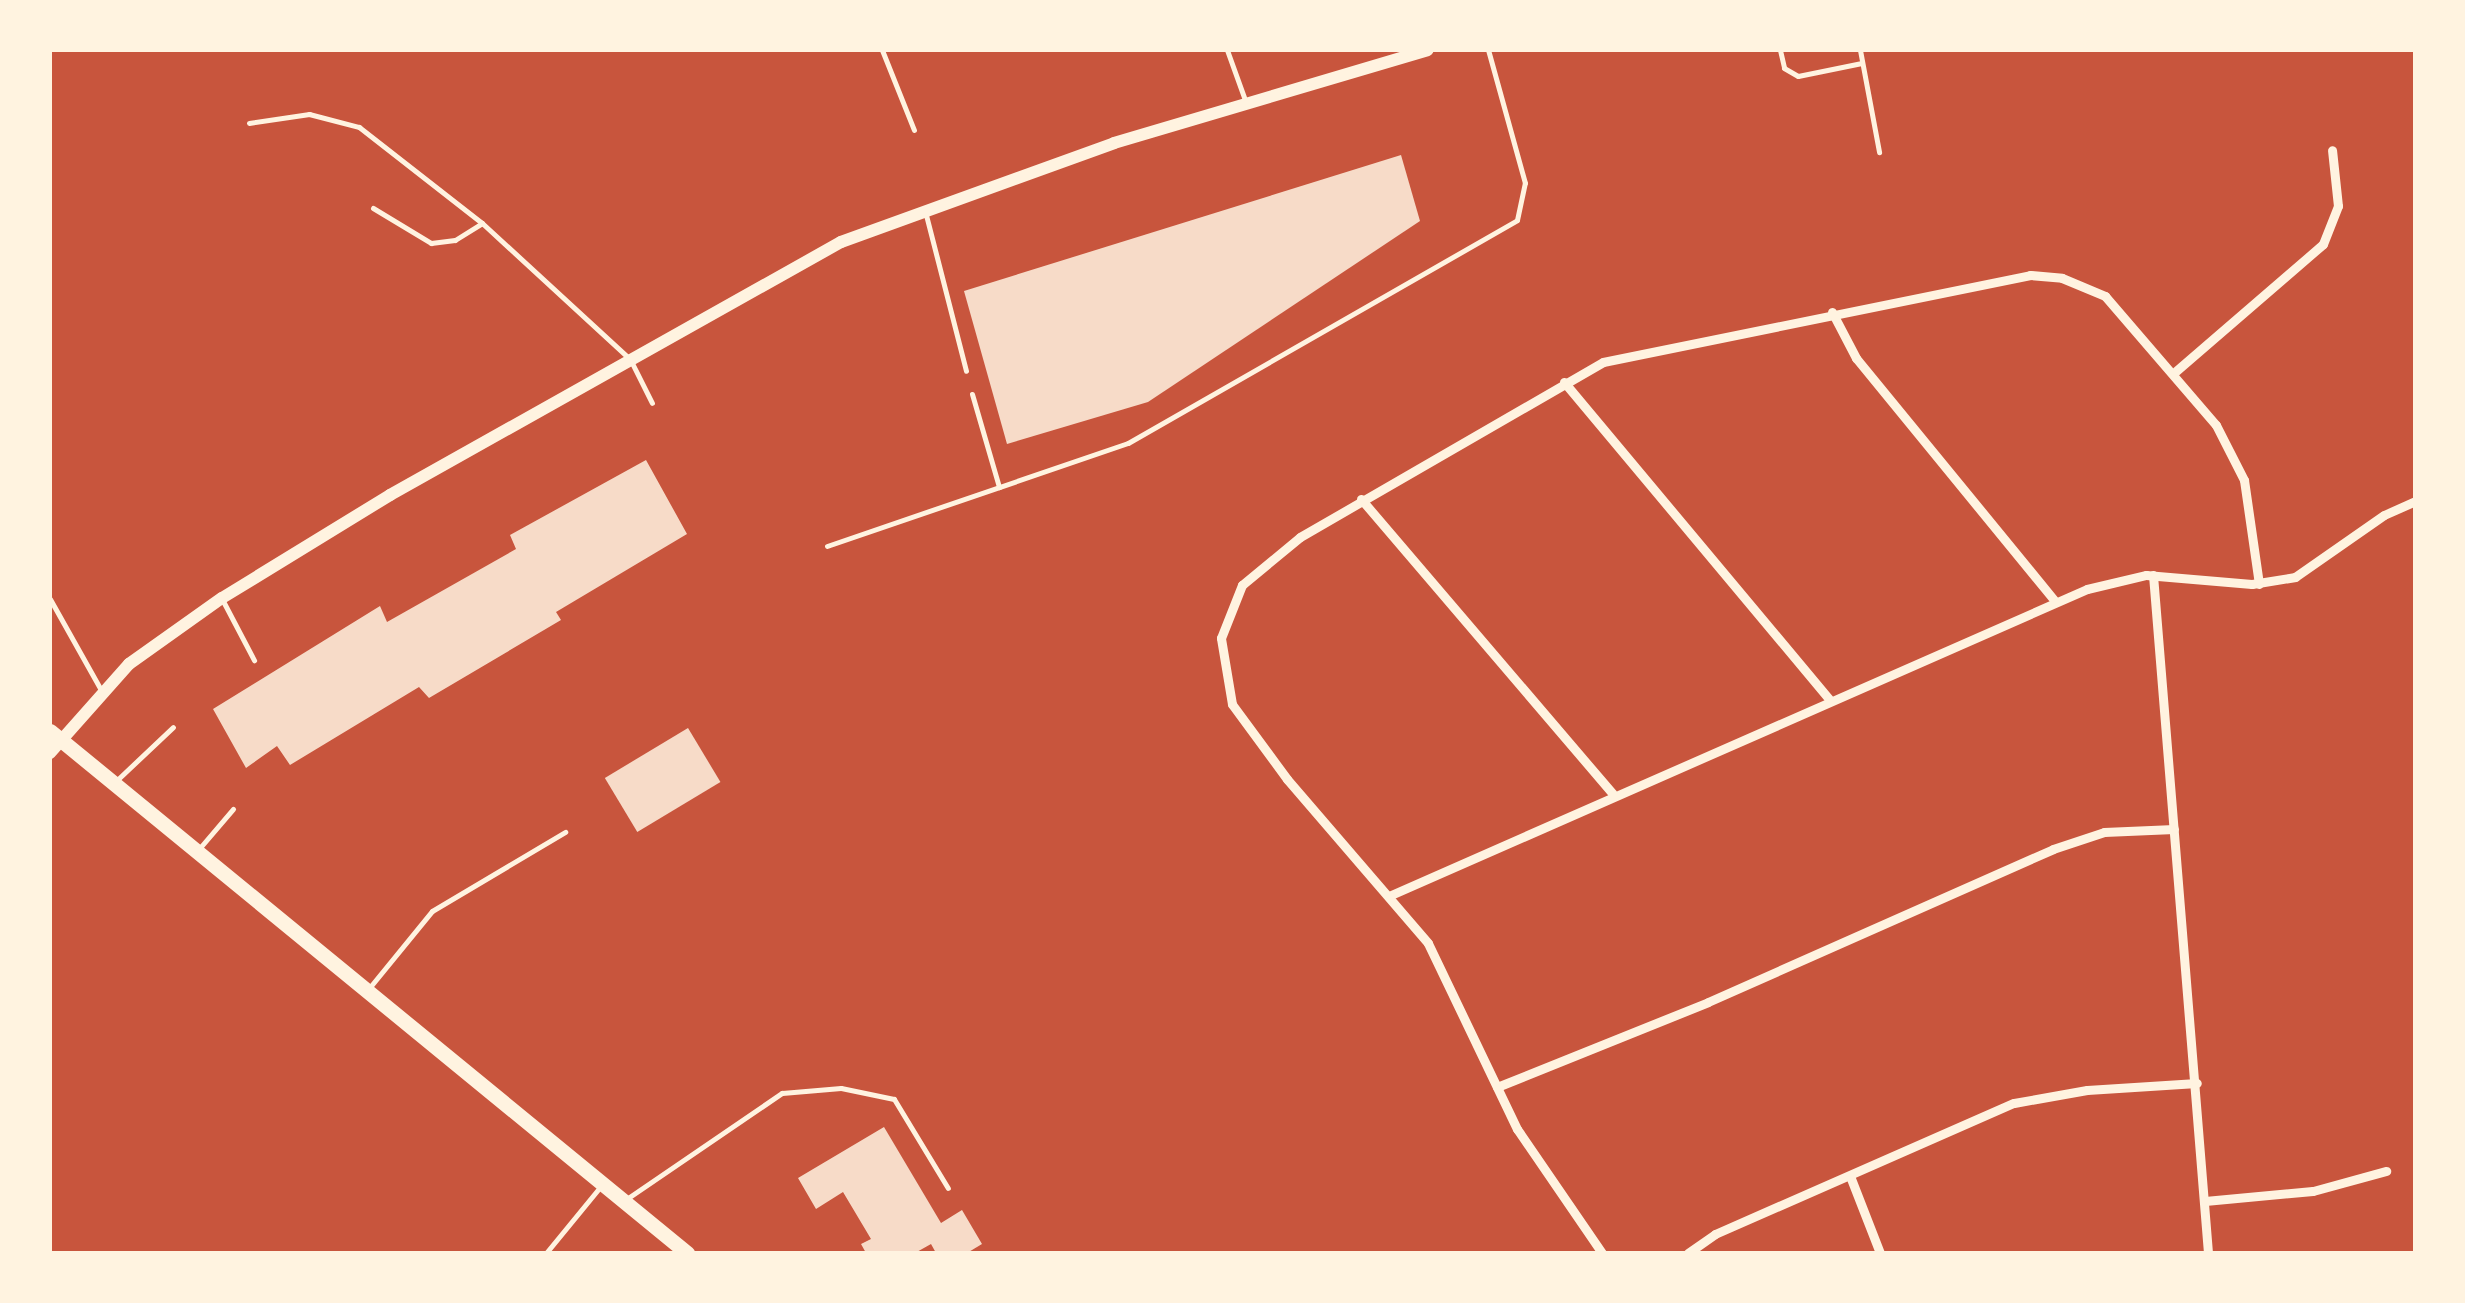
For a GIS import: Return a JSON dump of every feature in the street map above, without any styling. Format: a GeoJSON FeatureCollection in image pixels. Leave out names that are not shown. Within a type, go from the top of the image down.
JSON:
{"type":"FeatureCollection","features":[{"type":"Feature","properties":{"kind":"main road"},"geometry":{"type":"LineString","coordinates":[[50,754],[56,735],[160,638],[630,358],[841,242],[924,208],[1246,103],[1428,50]]}},
{"type":"Feature","properties":{"kind":"main road"},"geometry":{"type":"LineString","coordinates":[[56,735],[365,993],[687,1253]]}},
{"type":"Feature","properties":{"kind":"street"},"geometry":{"type":"LineString","coordinates":[[2176,372],[2322,244],[2338,206],[2332,150]]}},
{"type":"Feature","properties":{"kind":"street"},"geometry":{"type":"LineString","coordinates":[[1602,1253],[1542,1170],[1497,1087],[1452,982],[1391,895],[1245,725],[1221,668],[1224,622],[1242,585],[1300,537],[1564,382],[1647,349],[2007,276],[2062,278],[2105,296],[2176,372],[2216,425],[2244,480],[2259,584]]}},
{"type":"Feature","properties":{"kind":"street"},"geometry":{"type":"LineString","coordinates":[[1832,312],[1856,358],[2055,601]]}},
{"type":"Feature","properties":{"kind":"street"},"geometry":{"type":"LineString","coordinates":[[1564,382],[1830,700]]}},
{"type":"Feature","properties":{"kind":"street"},"geometry":{"type":"LineString","coordinates":[[1361,499],[1612,793]]}},
{"type":"Feature","properties":{"kind":"street"},"geometry":{"type":"LineString","coordinates":[[1391,895],[1612,793],[2055,601],[2153,575],[2259,584],[2295,577],[2384,515],[2415,502]]}},
{"type":"Feature","properties":{"kind":"street"},"geometry":{"type":"LineString","coordinates":[[2153,575],[2208,1253]]}},
{"type":"Feature","properties":{"kind":"street"},"geometry":{"type":"LineString","coordinates":[[1497,1087],[1725,995],[2053,849],[2104,832],[2174,829]]}},
{"type":"Feature","properties":{"kind":"street"},"geometry":{"type":"LineString","coordinates":[[1688,1253],[1715,1234],[2014,1104],[2087,1090],[2197,1083]]}},
{"type":"Feature","properties":{"kind":"street"},"geometry":{"type":"LineString","coordinates":[[2205,1200],[2313,1191],[2386,1171]]}},
{"type":"Feature","properties":{"kind":"street"},"geometry":{"type":"LineString","coordinates":[[1850,1176],[1880,1253]]}},
{"type":"Feature","properties":{"kind":"lane"},"geometry":{"type":"LineString","coordinates":[[882,50],[914,130]]}},
{"type":"Feature","properties":{"kind":"lane"},"geometry":{"type":"LineString","coordinates":[[1227,50],[1246,103]]}},
{"type":"Feature","properties":{"kind":"lane"},"geometry":{"type":"LineString","coordinates":[[827,546],[1128,443],[1517,220],[1525,183],[1488,50]]}},
{"type":"Feature","properties":{"kind":"lane"},"geometry":{"type":"LineString","coordinates":[[1780,50],[1784,68],[1798,76],[1862,64]]}},
{"type":"Feature","properties":{"kind":"lane"},"geometry":{"type":"LineString","coordinates":[[1860,50],[1879,152]]}},
{"type":"Feature","properties":{"kind":"lane"},"geometry":{"type":"LineString","coordinates":[[249,123],[308,114],[359,127],[482,223],[630,358],[652,403]]}},
{"type":"Feature","properties":{"kind":"lane"},"geometry":{"type":"LineString","coordinates":[[373,208],[431,243],[455,240],[482,223]]}},
{"type":"Feature","properties":{"kind":"lane"},"geometry":{"type":"LineString","coordinates":[[924,208],[966,371]]}},
{"type":"Feature","properties":{"kind":"lane"},"geometry":{"type":"LineString","coordinates":[[972,394],[999,488]]}},
{"type":"Feature","properties":{"kind":"lane"},"geometry":{"type":"LineString","coordinates":[[50,598],[102,692]]}},
{"type":"Feature","properties":{"kind":"lane"},"geometry":{"type":"LineString","coordinates":[[222,598],[254,660]]}},
{"type":"Feature","properties":{"kind":"lane"},"geometry":{"type":"LineString","coordinates":[[115,782],[173,727]]}},
{"type":"Feature","properties":{"kind":"lane"},"geometry":{"type":"LineString","coordinates":[[196,852],[233,809]]}},
{"type":"Feature","properties":{"kind":"lane"},"geometry":{"type":"LineString","coordinates":[[365,993],[432,911],[564,832]]}},
{"type":"Feature","properties":{"kind":"lane"},"geometry":{"type":"LineString","coordinates":[[622,1202],[782,1094],[841,1088],[894,1099],[948,1188]]}},
{"type":"Feature","properties":{"kind":"lane"},"geometry":{"type":"LineString","coordinates":[[546,1253],[602,1185]]}},
{"type":"Feature","properties":{"kind":"building"},"geometry":{"type":"Polygon","coordinates":[[[1401,155],[1420,221],[1148,402],[1007,444],[964,291],[1401,155]]]}},
{"type":"Feature","properties":{"kind":"building"},"geometry":{"type":"Polygon","coordinates":[[[646,460],[687,534],[556,612],[561,620],[429,698],[419,687],[290,765],[277,746],[246,768],[213,709],[380,606],[387,622],[516,549],[510,535],[646,460]]]}},
{"type":"Feature","properties":{"kind":"building"},"geometry":{"type":"Polygon","coordinates":[[[688,728],[720,782],[637,832],[605,778],[688,728]]]}},
{"type":"Feature","properties":{"kind":"building"},"geometry":{"type":"Polygon","coordinates":[[[884,1127],[941,1223],[962,1210],[982,1244],[967,1253],[936,1253],[931,1244],[915,1253],[866,1253],[861,1244],[871,1239],[843,1192],[816,1209],[798,1178],[884,1127]]]}}]}
